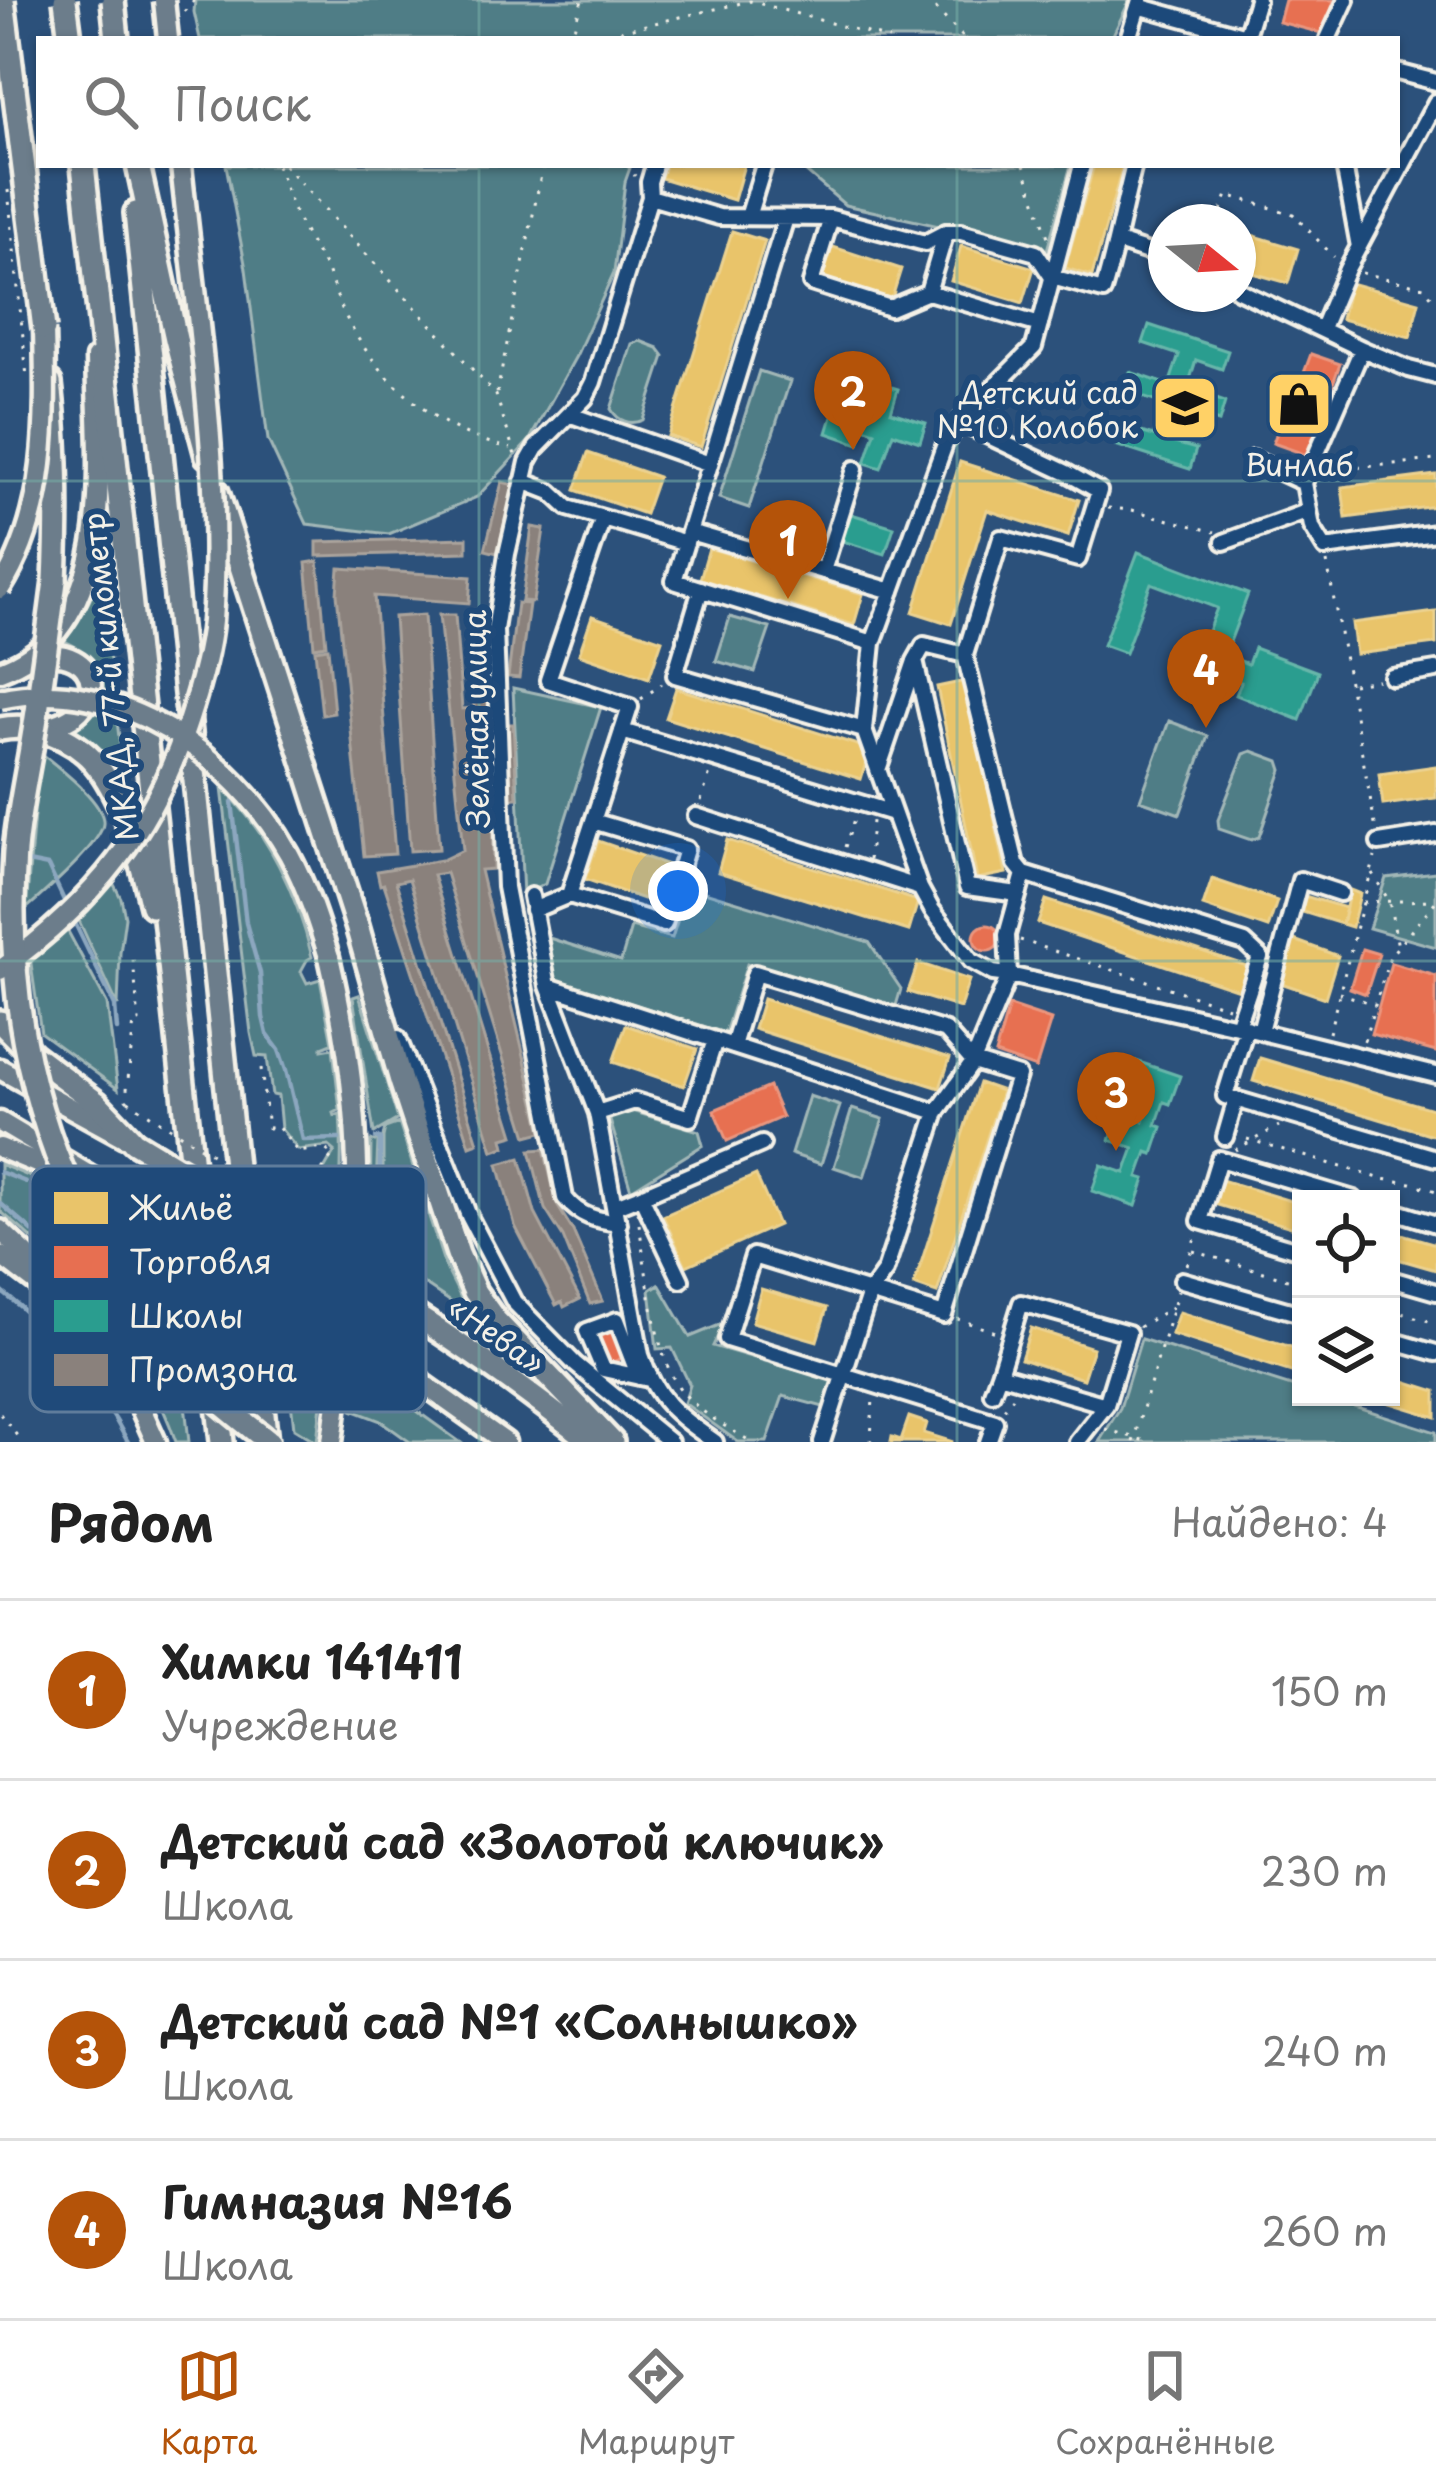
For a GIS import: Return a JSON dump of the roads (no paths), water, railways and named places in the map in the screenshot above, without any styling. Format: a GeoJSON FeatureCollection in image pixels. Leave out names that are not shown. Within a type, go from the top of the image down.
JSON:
{"type":"FeatureCollection","features":[{"type":"Feature","properties":{"kind":"highway"},"geometry":{"type":"LineString","coordinates":[[4,0],[56,432],[58,514],[52,603],[15,848],[13,928],[17,1002],[27,1061],[60,1166]]}},
{"type":"Feature","properties":{"kind":"highway"},"geometry":{"type":"LineString","coordinates":[[65,0],[70,36]]}},
{"type":"Feature","properties":{"kind":"highway"},"geometry":{"type":"LineString","coordinates":[[112,0],[117,36]]}},
{"type":"Feature","properties":{"kind":"highway","name":"МКАД, 77-й километр"},"geometry":{"type":"LineString","coordinates":[[83,168],[190,1166]]}},
{"type":"Feature","properties":{"kind":"highway"},"geometry":{"type":"LineString","coordinates":[[134,168],[238,1166]]}},
{"type":"Feature","properties":{"kind":"highway"},"geometry":{"type":"LineString","coordinates":[[135,168],[221,511],[458,1254],[475,1292],[495,1320],[612,1442]]}},
{"type":"Feature","properties":{"kind":"highway"},"geometry":{"type":"LineString","coordinates":[[0,729],[38,728],[65,739],[95,763],[114,796],[145,875],[173,994]]}},
{"type":"Feature","properties":{"kind":"highway","name":"«Нева»"},"geometry":{"type":"LineString","coordinates":[[0,1022],[33,1055],[97,1103],[134,1142],[174,1166]]}},
{"type":"Feature","properties":{"kind":"highway","name":"«Нева»"},"geometry":{"type":"LineString","coordinates":[[426,1322],[591,1442]]}},
{"type":"Feature","properties":{"kind":"highway","name":"МКАД, 77-й километр"},"geometry":{"type":"LineString","coordinates":[[219,1412],[222,1442]]}},
{"type":"Feature","properties":{"kind":"highway"},"geometry":{"type":"LineString","coordinates":[[230,1412],[268,1442]]}},
{"type":"Feature","properties":{"kind":"highway"},"geometry":{"type":"LineString","coordinates":[[265,1412],[268,1442]]}},
{"type":"Feature","properties":{"kind":"main road"},"geometry":{"type":"LineString","coordinates":[[164,0],[168,36]]}},
{"type":"Feature","properties":{"kind":"main road"},"geometry":{"type":"LineString","coordinates":[[0,970],[42,940],[92,892],[137,834],[173,767],[199,688],[212,625],[212,497],[181,168]]}},
{"type":"Feature","properties":{"kind":"main road"},"geometry":{"type":"LineString","coordinates":[[10,666],[48,642],[72,610],[93,546],[98,469],[93,251]]}},
{"type":"Feature","properties":{"kind":"main road"},"geometry":{"type":"LineString","coordinates":[[0,589],[23,545],[36,494],[46,420],[44,329]]}},
{"type":"Feature","properties":{"kind":"main road"},"geometry":{"type":"LineString","coordinates":[[10,666],[50,653],[72,657],[88,673],[84,708],[58,726],[38,728]]}},
{"type":"Feature","properties":{"kind":"main road"},"geometry":{"type":"LineString","coordinates":[[0,699],[20,694],[61,695],[140,715],[212,758],[244,791],[289,855],[314,907],[346,1035],[358,1166]]}},
{"type":"Feature","properties":{"kind":"main road"},"geometry":{"type":"LineString","coordinates":[[0,1069],[134,1142]]}},
{"type":"Feature","properties":{"kind":"main road"},"geometry":{"type":"LineString","coordinates":[[0,1122],[74,1166]]}},
{"type":"Feature","properties":{"kind":"main road"},"geometry":{"type":"LineString","coordinates":[[0,1148],[44,1166]]}},
{"type":"Feature","properties":{"kind":"main road"},"geometry":{"type":"LineString","coordinates":[[0,1230],[30,1258]]}},
{"type":"Feature","properties":{"kind":"main road"},"geometry":{"type":"LineString","coordinates":[[0,1255],[30,1278]]}},
{"type":"Feature","properties":{"kind":"main road"},"geometry":{"type":"LineString","coordinates":[[426,1386],[505,1442]]}},
{"type":"Feature","properties":{"kind":"main road"},"geometry":{"type":"LineString","coordinates":[[143,1412],[156,1442]]}},
{"type":"Feature","properties":{"kind":"main road"},"geometry":{"type":"LineString","coordinates":[[332,1442],[336,1412]]}},
{"type":"Feature","properties":{"kind":"street"},"geometry":{"type":"LineString","coordinates":[[1247,36],[1257,0]]}},
{"type":"Feature","properties":{"kind":"street"},"geometry":{"type":"LineString","coordinates":[[1329,36],[1346,0]]}},
{"type":"Feature","properties":{"kind":"street"},"geometry":{"type":"LineString","coordinates":[[1128,36],[1139,3],[1240,36]]}},
{"type":"Feature","properties":{"kind":"street"},"geometry":{"type":"LineString","coordinates":[[1400,73],[1436,82]]}},
{"type":"Feature","properties":{"kind":"street"},"geometry":{"type":"LineString","coordinates":[[1322,328],[1347,269],[1436,102]]}},
{"type":"Feature","properties":{"kind":"street","name":"Зелёная улица"},"geometry":{"type":"LineString","coordinates":[[619,1223],[594,1220],[565,1198],[505,887],[495,630],[528,462],[585,398],[593,382],[650,197],[653,168]]}},
{"type":"Feature","properties":{"kind":"street"},"geometry":{"type":"LineString","coordinates":[[748,218],[763,168]]}},
{"type":"Feature","properties":{"kind":"street"},"geometry":{"type":"LineString","coordinates":[[1081,168],[1034,347],[959,422],[945,444],[873,643],[864,730],[920,888],[971,961],[993,973],[1246,1024],[1436,1075]]}},
{"type":"Feature","properties":{"kind":"street"},"geometry":{"type":"LineString","coordinates":[[650,197],[719,217],[831,218],[925,243],[946,232],[961,232],[1036,254],[1054,270],[1103,290],[1133,168]]}},
{"type":"Feature","properties":{"kind":"street"},"geometry":{"type":"LineString","coordinates":[[1345,168],[1359,247]]}},
{"type":"Feature","properties":{"kind":"street"},"geometry":{"type":"LineString","coordinates":[[786,218],[674,581],[873,643]]}},
{"type":"Feature","properties":{"kind":"street"},"geometry":{"type":"LineString","coordinates":[[831,218],[811,283],[890,308],[928,292],[1040,326]]}},
{"type":"Feature","properties":{"kind":"street"},"geometry":{"type":"LineString","coordinates":[[928,292],[946,232]]}},
{"type":"Feature","properties":{"kind":"street"},"geometry":{"type":"LineString","coordinates":[[1118,242],[1148,252]]}},
{"type":"Feature","properties":{"kind":"street"},"geometry":{"type":"LineString","coordinates":[[1256,298],[1362,349],[1436,376]]}},
{"type":"Feature","properties":{"kind":"street"},"geometry":{"type":"LineString","coordinates":[[1362,349],[1306,478],[1312,527],[1324,548],[1436,533]]}},
{"type":"Feature","properties":{"kind":"street"},"geometry":{"type":"LineString","coordinates":[[571,415],[710,464]]}},
{"type":"Feature","properties":{"kind":"street"},"geometry":{"type":"LineString","coordinates":[[959,422],[1099,491],[1078,559],[1001,538],[964,655],[1016,865],[1024,874],[1245,943],[1260,957],[1226,1096],[1436,1158]]}},
{"type":"Feature","properties":{"kind":"street"},"geometry":{"type":"LineString","coordinates":[[1253,459],[1306,478]]}},
{"type":"Feature","properties":{"kind":"street"},"geometry":{"type":"LineString","coordinates":[[823,571],[855,469]]}},
{"type":"Feature","properties":{"kind":"street"},"geometry":{"type":"LineString","coordinates":[[524,481],[551,492],[568,508],[892,591]]}},
{"type":"Feature","properties":{"kind":"street"},"geometry":{"type":"LineString","coordinates":[[1227,541],[1309,511]]}},
{"type":"Feature","properties":{"kind":"street"},"geometry":{"type":"LineString","coordinates":[[569,895],[630,707],[548,680],[603,518]]}},
{"type":"Feature","properties":{"kind":"street"},"geometry":{"type":"LineString","coordinates":[[701,590],[675,674],[864,730]]}},
{"type":"Feature","properties":{"kind":"street"},"geometry":{"type":"LineString","coordinates":[[879,766],[924,645],[964,655]]}},
{"type":"Feature","properties":{"kind":"street"},"geometry":{"type":"LineString","coordinates":[[915,661],[967,887],[1018,894]]}},
{"type":"Feature","properties":{"kind":"street"},"geometry":{"type":"LineString","coordinates":[[1392,677],[1436,670]]}},
{"type":"Feature","properties":{"kind":"street"},"geometry":{"type":"LineString","coordinates":[[622,731],[893,813]]}},
{"type":"Feature","properties":{"kind":"street"},"geometry":{"type":"LineString","coordinates":[[696,816],[920,888]]}},
{"type":"Feature","properties":{"kind":"street"},"geometry":{"type":"LineString","coordinates":[[593,821],[686,849],[664,924],[569,895],[532,903],[548,986],[598,1114],[644,1378]]}},
{"type":"Feature","properties":{"kind":"street"},"geometry":{"type":"LineString","coordinates":[[1379,843],[1436,834]]}},
{"type":"Feature","properties":{"kind":"street"},"geometry":{"type":"LineString","coordinates":[[822,1442],[870,1292],[886,1271],[937,1112],[973,1062],[1009,976],[1007,935],[1024,874]]}},
{"type":"Feature","properties":{"kind":"street"},"geometry":{"type":"LineString","coordinates":[[1246,1024],[1300,880],[1340,893]]}},
{"type":"Feature","properties":{"kind":"street"},"geometry":{"type":"LineString","coordinates":[[357,926],[441,1150],[514,1302],[575,1364],[670,1442]]}},
{"type":"Feature","properties":{"kind":"street"},"geometry":{"type":"LineString","coordinates":[[733,1046],[755,973],[946,1031],[973,1062],[1018,1076],[944,1315],[753,1256],[727,1339],[994,1422],[988,1442]]}},
{"type":"Feature","properties":{"kind":"street"},"geometry":{"type":"LineString","coordinates":[[548,986],[937,1112]]}},
{"type":"Feature","properties":{"kind":"street"},"geometry":{"type":"LineString","coordinates":[[598,1114],[634,1101],[690,1118],[715,1040]]}},
{"type":"Feature","properties":{"kind":"street"},"geometry":{"type":"LineString","coordinates":[[1225,1137],[1236,1099]]}},
{"type":"Feature","properties":{"kind":"street"},"geometry":{"type":"LineString","coordinates":[[616,1206],[762,1144]]}},
{"type":"Feature","properties":{"kind":"street"},"geometry":{"type":"LineString","coordinates":[[1292,1248],[1201,1221],[1219,1159],[1324,1190]]}},
{"type":"Feature","properties":{"kind":"street"},"geometry":{"type":"LineString","coordinates":[[637,1197],[681,1280]]}},
{"type":"Feature","properties":{"kind":"street"},"geometry":{"type":"LineString","coordinates":[[1400,1213],[1436,1224]]}},
{"type":"Feature","properties":{"kind":"street"},"geometry":{"type":"LineString","coordinates":[[1182,1280],[1292,1312]]}},
{"type":"Feature","properties":{"kind":"street"},"geometry":{"type":"LineString","coordinates":[[1400,1282],[1436,1292]]}},
{"type":"Feature","properties":{"kind":"street"},"geometry":{"type":"LineString","coordinates":[[992,1393],[1022,1303],[1128,1333],[1106,1406],[1077,1442]]}},
{"type":"Feature","properties":{"kind":"street"},"geometry":{"type":"LineString","coordinates":[[644,1378],[603,1369],[587,1331],[617,1320],[644,1378],[662,1401],[715,1442]]}},
{"type":"Feature","properties":{"kind":"street"},"geometry":{"type":"LineString","coordinates":[[1400,1343],[1436,1353]]}},
{"type":"Feature","properties":{"kind":"street"},"geometry":{"type":"LineString","coordinates":[[999,1374],[1106,1406]]}},
{"type":"Feature","properties":{"kind":"waterway"},"geometry":{"type":"LineString","coordinates":[[232,802],[246,923],[260,973],[267,1034],[286,1070],[303,1140],[339,1139]]}},
{"type":"Feature","properties":{"kind":"waterway"},"geometry":{"type":"LineString","coordinates":[[23,861],[48,866],[68,909]]}},
{"type":"Feature","properties":{"kind":"waterway"},"geometry":{"type":"LineString","coordinates":[[73,919],[115,1006],[117,1030]]}},
{"type":"Feature","properties":{"kind":"waterway"},"geometry":{"type":"LineString","coordinates":[[376,1138],[380,1138],[380,1166]]}},
{"type":"Feature","properties":{"kind":"waterway"},"geometry":{"type":"LineString","coordinates":[[0,1172],[26,1182]]}},
{"type":"Feature","properties":{"kind":"waterway"},"geometry":{"type":"LineString","coordinates":[[0,1203],[30,1229]]}},
{"type":"Feature","properties":{"kind":"waterway"},"geometry":{"type":"LineString","coordinates":[[0,1290],[30,1316]]}},
{"type":"Feature","properties":{"kind":"waterway"},"geometry":{"type":"LineString","coordinates":[[110,1412],[128,1442]]}},
{"type":"Feature","properties":{"kind":"place","name":"Винлаб"},"geometry":{"type":"Point","coordinates":[1299,404]}},
{"type":"Feature","properties":{"kind":"place","name":"Детский сад №10 Колобок"},"geometry":{"type":"Point","coordinates":[1185,408]}},
{"type":"Feature","properties":{"kind":"place","name":"Детский сад «Золотой ключик»"},"geometry":{"type":"Point","coordinates":[853,450]}},
{"type":"Feature","properties":{"kind":"place","name":"Химки 141411"},"geometry":{"type":"Point","coordinates":[788,599]}},
{"type":"Feature","properties":{"kind":"place","name":"Гимназия №16"},"geometry":{"type":"Point","coordinates":[1206,728]}},
{"type":"Feature","properties":{"kind":"place","name":"Детский сад №1 «Солнышко»"},"geometry":{"type":"Point","coordinates":[1116,1151]}}]}
